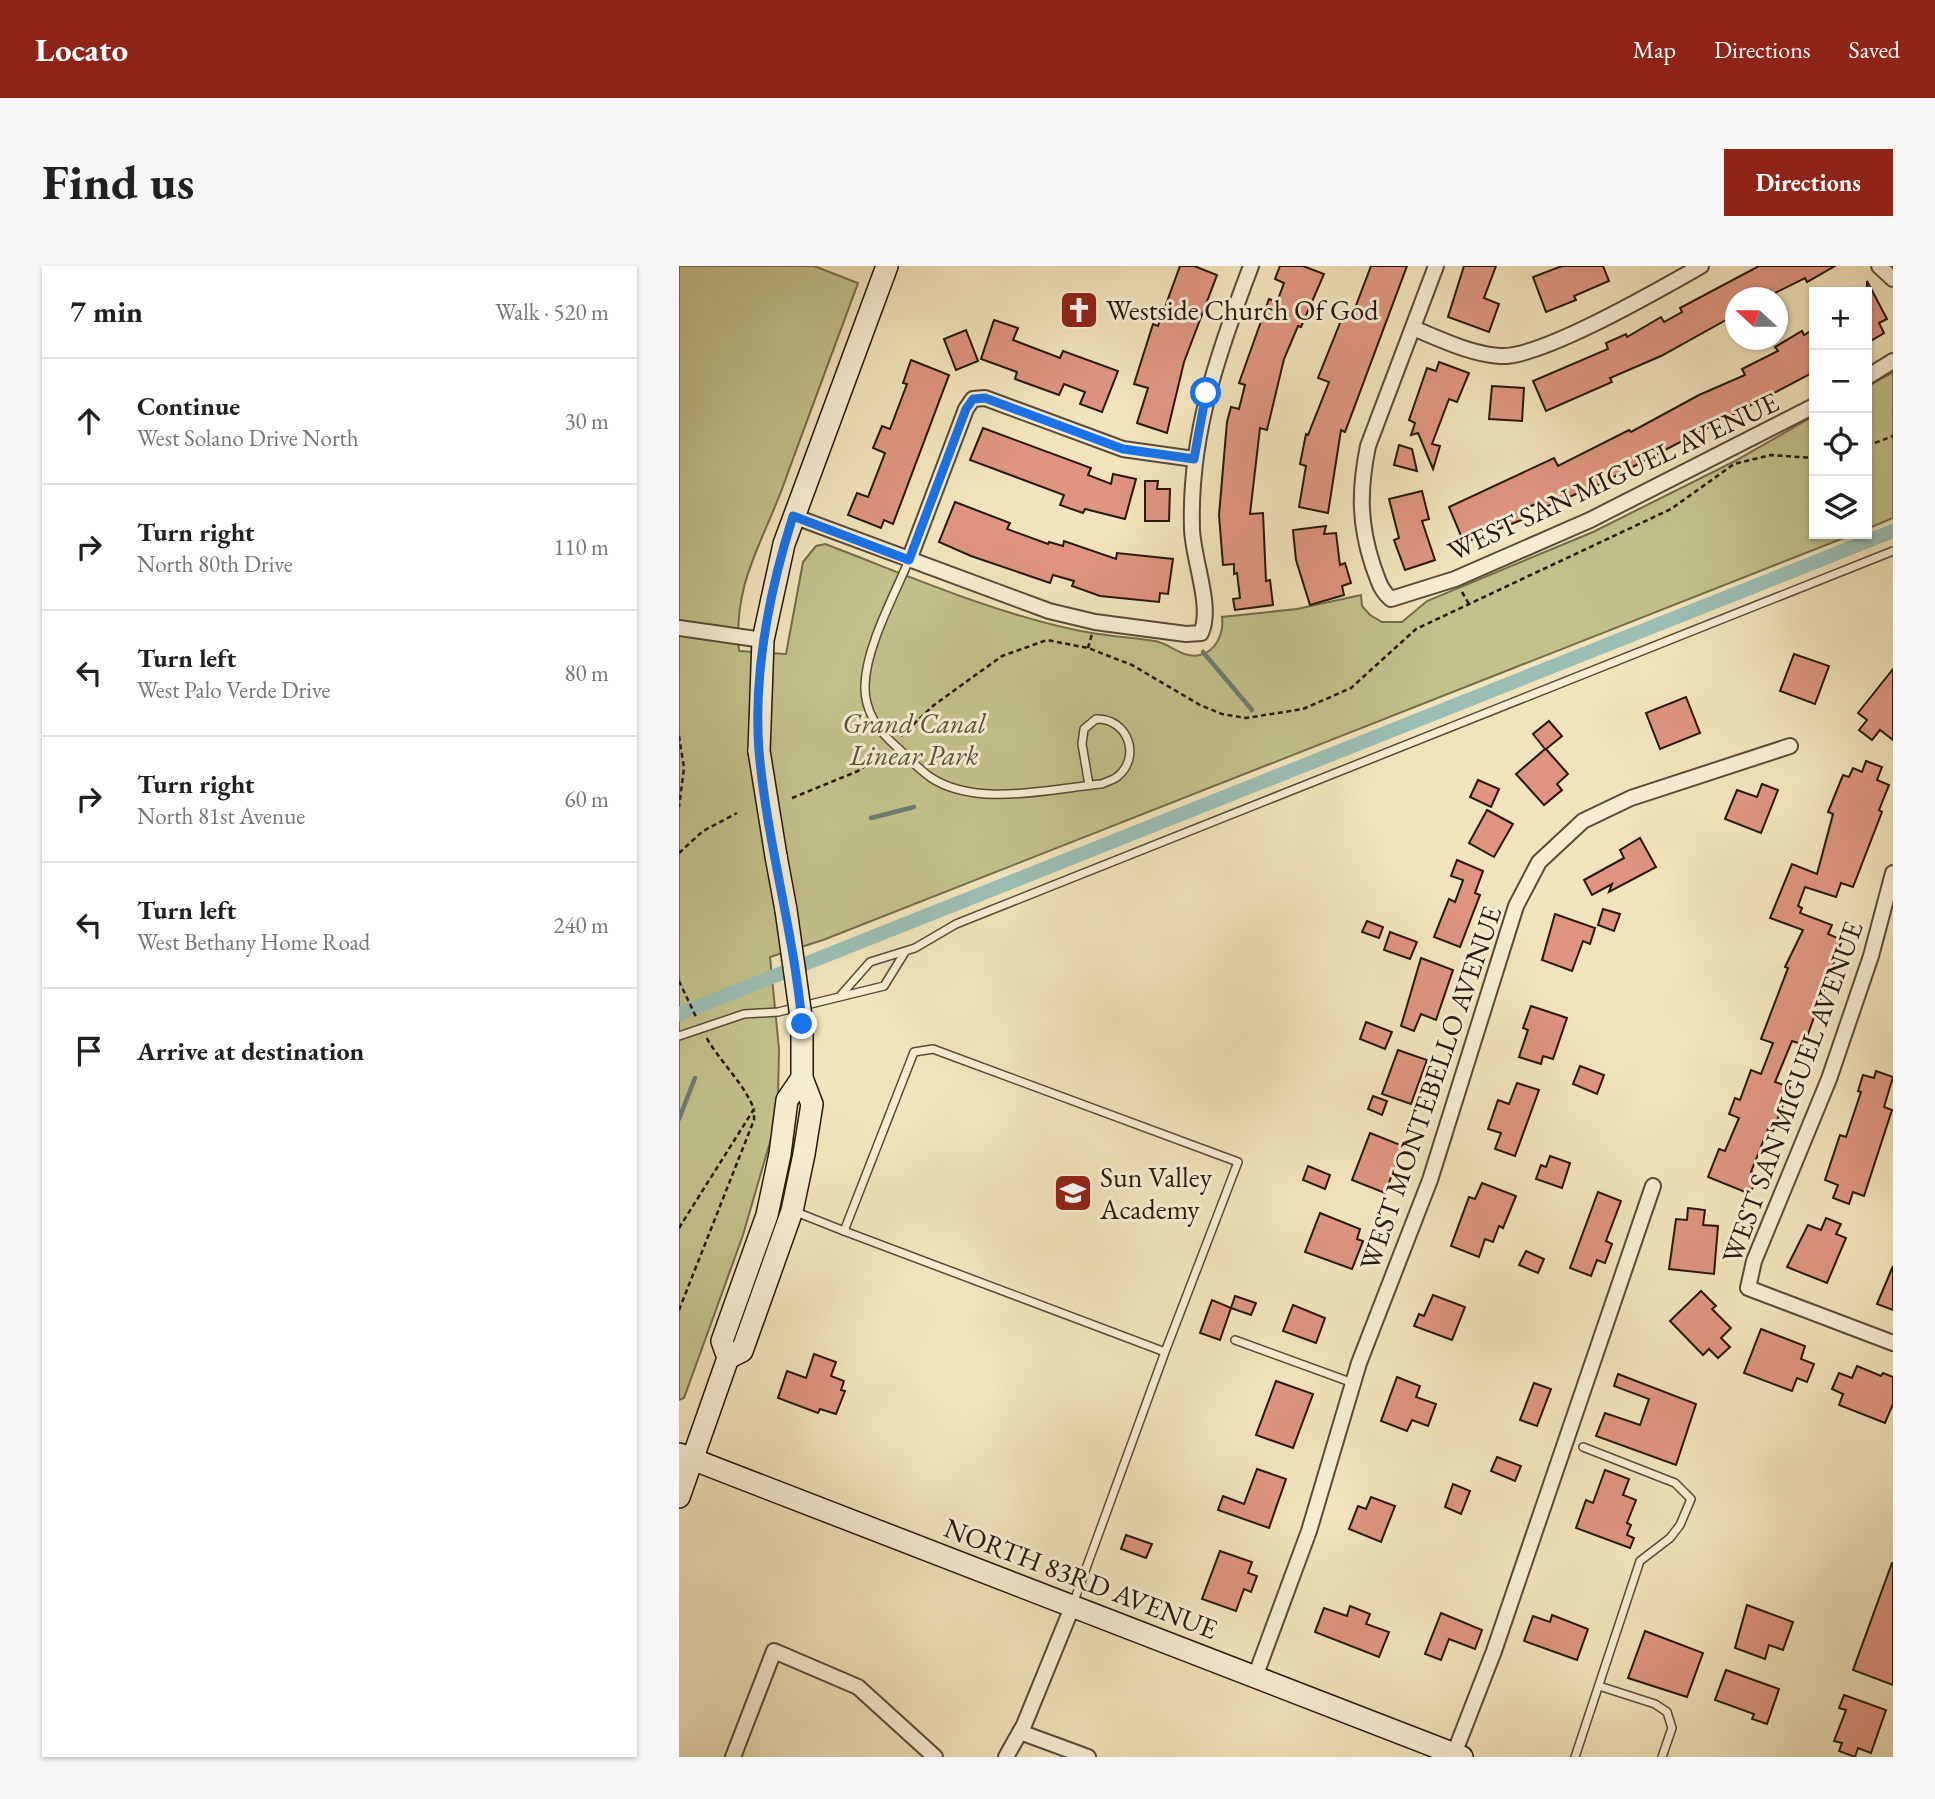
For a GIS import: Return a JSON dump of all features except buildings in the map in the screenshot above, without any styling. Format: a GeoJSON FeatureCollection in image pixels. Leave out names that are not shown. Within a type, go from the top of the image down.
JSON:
{"type":"FeatureCollection","features":[{"type":"Feature","properties":{"kind":"main road"},"geometry":{"type":"LineString","coordinates":[[679,1497],[685,1456],[728,1357],[742,1351],[792,1211],[812,1104],[802,1077],[802,1024],[759,751],[763,640],[768,609],[793,516],[887,266]]}},
{"type":"Feature","properties":{"kind":"main road"},"geometry":{"type":"LineString","coordinates":[[728,1357],[722,1342],[767,1215],[780,1154],[787,1100],[802,1077]]}},
{"type":"Feature","properties":{"kind":"main road","name":"NORTH 83RD AVENUE"},"geometry":{"type":"LineString","coordinates":[[685,1456],[1458,1756]]}},
{"type":"Feature","properties":{"kind":"street"},"geometry":{"type":"LineString","coordinates":[[793,516],[1049,611],[1095,622],[1186,634],[1201,633],[1207,620],[1192,548],[1194,459],[1215,363],[1251,266]]}},
{"type":"Feature","properties":{"kind":"street"},"geometry":{"type":"LineString","coordinates":[[1436,266],[1413,328],[1474,351],[1501,357],[1532,351],[1627,307],[1701,266]]}},
{"type":"Feature","properties":{"kind":"street"},"geometry":{"type":"LineString","coordinates":[[1879,266],[1893,279]]}},
{"type":"Feature","properties":{"kind":"street","name":"WEST SAN MIGUEL AVENUE"},"geometry":{"type":"LineString","coordinates":[[1413,328],[1367,446],[1360,496],[1365,542],[1382,592],[1391,599],[1455,579],[1590,520],[1809,409]]}},
{"type":"Feature","properties":{"kind":"street"},"geometry":{"type":"LineString","coordinates":[[1872,374],[1893,361]]}},
{"type":"Feature","properties":{"kind":"street"},"geometry":{"type":"LineString","coordinates":[[909,560],[966,409],[973,399],[985,398],[1123,449],[1194,459]]}},
{"type":"Feature","properties":{"kind":"street"},"geometry":{"type":"LineString","coordinates":[[679,628],[763,640]]}},
{"type":"Feature","properties":{"kind":"street","name":"WEST MONTEBELLO AVENUE"},"geometry":{"type":"LineString","coordinates":[[1255,1677],[1309,1531],[1354,1383],[1430,1180],[1516,906],[1538,862],[1583,821],[1619,804],[1790,746]]}},
{"type":"Feature","properties":{"kind":"street","name":"WEST SAN MIGUEL AVENUE"},"geometry":{"type":"LineString","coordinates":[[1893,873],[1871,956],[1829,1079],[1754,1261],[1748,1288],[1893,1343]]}},
{"type":"Feature","properties":{"kind":"street"},"geometry":{"type":"LineString","coordinates":[[1458,1756],[1653,1186]]}},
{"type":"Feature","properties":{"kind":"street"},"geometry":{"type":"LineString","coordinates":[[1006,1757],[1020,1732],[1073,1605]]}},
{"type":"Feature","properties":{"kind":"street"},"geometry":{"type":"LineString","coordinates":[[733,1757],[774,1651],[858,1687],[935,1757]]}},
{"type":"Feature","properties":{"kind":"street"},"geometry":{"type":"LineString","coordinates":[[1020,1732],[1088,1757]]}},
{"type":"Feature","properties":{"kind":"lane"},"geometry":{"type":"LineString","coordinates":[[841,995],[870,962],[905,952],[956,924],[1893,551]]}},
{"type":"Feature","properties":{"kind":"lane"},"geometry":{"type":"LineString","coordinates":[[909,560],[875,644],[866,675],[865,699],[880,730],[930,777],[953,789],[981,796],[1089,785],[1117,777],[1124,768],[1130,748],[1126,732],[1108,718],[1095,719],[1084,729],[1083,744],[1089,785]]}},
{"type":"Feature","properties":{"kind":"lane"},"geometry":{"type":"LineString","coordinates":[[679,1036],[700,1026],[744,1014],[778,1012],[884,986],[905,952]]}},
{"type":"Feature","properties":{"kind":"lane"},"geometry":{"type":"LineString","coordinates":[[844,1231],[914,1052],[933,1049],[1238,1162],[1073,1605]]}},
{"type":"Feature","properties":{"kind":"lane"},"geometry":{"type":"LineString","coordinates":[[792,1211],[1165,1352]]}},
{"type":"Feature","properties":{"kind":"lane"},"geometry":{"type":"LineString","coordinates":[[1234,1340],[1354,1383]]}},
{"type":"Feature","properties":{"kind":"lane"},"geometry":{"type":"LineString","coordinates":[[1575,1757],[1640,1561],[1675,1532],[1691,1499],[1675,1483],[1583,1447]]}},
{"type":"Feature","properties":{"kind":"lane"},"geometry":{"type":"LineString","coordinates":[[1599,1686],[1655,1704],[1667,1712],[1672,1728],[1662,1757]]}},
{"type":"Feature","properties":{"kind":"path"},"geometry":{"type":"LineString","coordinates":[[1872,444],[1893,436]]}},
{"type":"Feature","properties":{"kind":"path"},"geometry":{"type":"LineString","coordinates":[[898,739],[934,705],[1003,656],[1047,640],[1088,648],[1132,665],[1200,705],[1222,714],[1246,718],[1303,709],[1351,688],[1416,629],[1671,509],[1734,464],[1771,455],[1809,458]]}},
{"type":"Feature","properties":{"kind":"path"},"geometry":{"type":"LineString","coordinates":[[679,736],[684,768],[679,807]]}},
{"type":"Feature","properties":{"kind":"path"},"geometry":{"type":"LineString","coordinates":[[792,798],[858,771],[886,752]]}},
{"type":"Feature","properties":{"kind":"path"},"geometry":{"type":"LineString","coordinates":[[679,853],[703,831],[737,813]]}},
{"type":"Feature","properties":{"kind":"path"},"geometry":{"type":"LineString","coordinates":[[679,981],[700,1026],[720,1060],[746,1091],[754,1109],[754,1119],[679,1310]]}},
{"type":"Feature","properties":{"kind":"path"},"geometry":{"type":"LineString","coordinates":[[679,1228],[754,1109]]}},
{"type":"Feature","properties":{"kind":"green space","name":"Grand Canal Linear Park"},"geometry":{"type":"Polygon","coordinates":[[[679,266],[814,266],[858,283],[782,489],[750,567],[740,606],[739,651],[786,654],[803,562],[816,546],[825,544],[949,592],[1012,613],[1086,632],[1155,641],[1194,656],[1206,653],[1215,645],[1222,629],[1222,617],[1297,609],[1361,595],[1362,606],[1370,615],[1382,622],[1402,622],[1427,601],[1593,532],[1733,462],[1809,419],[1809,539],[1841,539],[823,940],[770,957],[779,1049],[778,1100],[772,1135],[743,1235],[684,1398],[679,1400],[679,266]]]}},
{"type":"Feature","properties":{"kind":"green space"},"geometry":{"type":"Polygon","coordinates":[[[1893,372],[1893,518],[1872,527],[1872,413],[1872,384],[1893,372]]]}},
{"type":"Feature","properties":{"kind":"waterway"},"geometry":{"type":"LineString","coordinates":[[679,1014],[1893,531]]}},
{"type":"Feature","properties":{"kind":"waterway"},"geometry":{"type":"LineString","coordinates":[[1203,652],[1252,710]]}},
{"type":"Feature","properties":{"kind":"waterway"},"geometry":{"type":"LineString","coordinates":[[871,818],[914,807]]}},
{"type":"Feature","properties":{"kind":"waterway"},"geometry":{"type":"LineString","coordinates":[[679,1119],[695,1078]]}},
{"type":"Feature","properties":{"kind":"place","name":"Westside Church Of God"},"geometry":{"type":"Point","coordinates":[1079,310]}},
{"type":"Feature","properties":{"kind":"place","name":"Sun Valley Academy"},"geometry":{"type":"Point","coordinates":[1073,1193]}},
{"type":"Feature","properties":{"kind":"route"},"geometry":{"type":"LineString","coordinates":[[802,1024],[794,951],[759,751],[763,640],[768,609],[793,516],[909,560],[966,409],[973,399],[985,398],[1123,449],[1194,459],[1206,393]]}}]}
